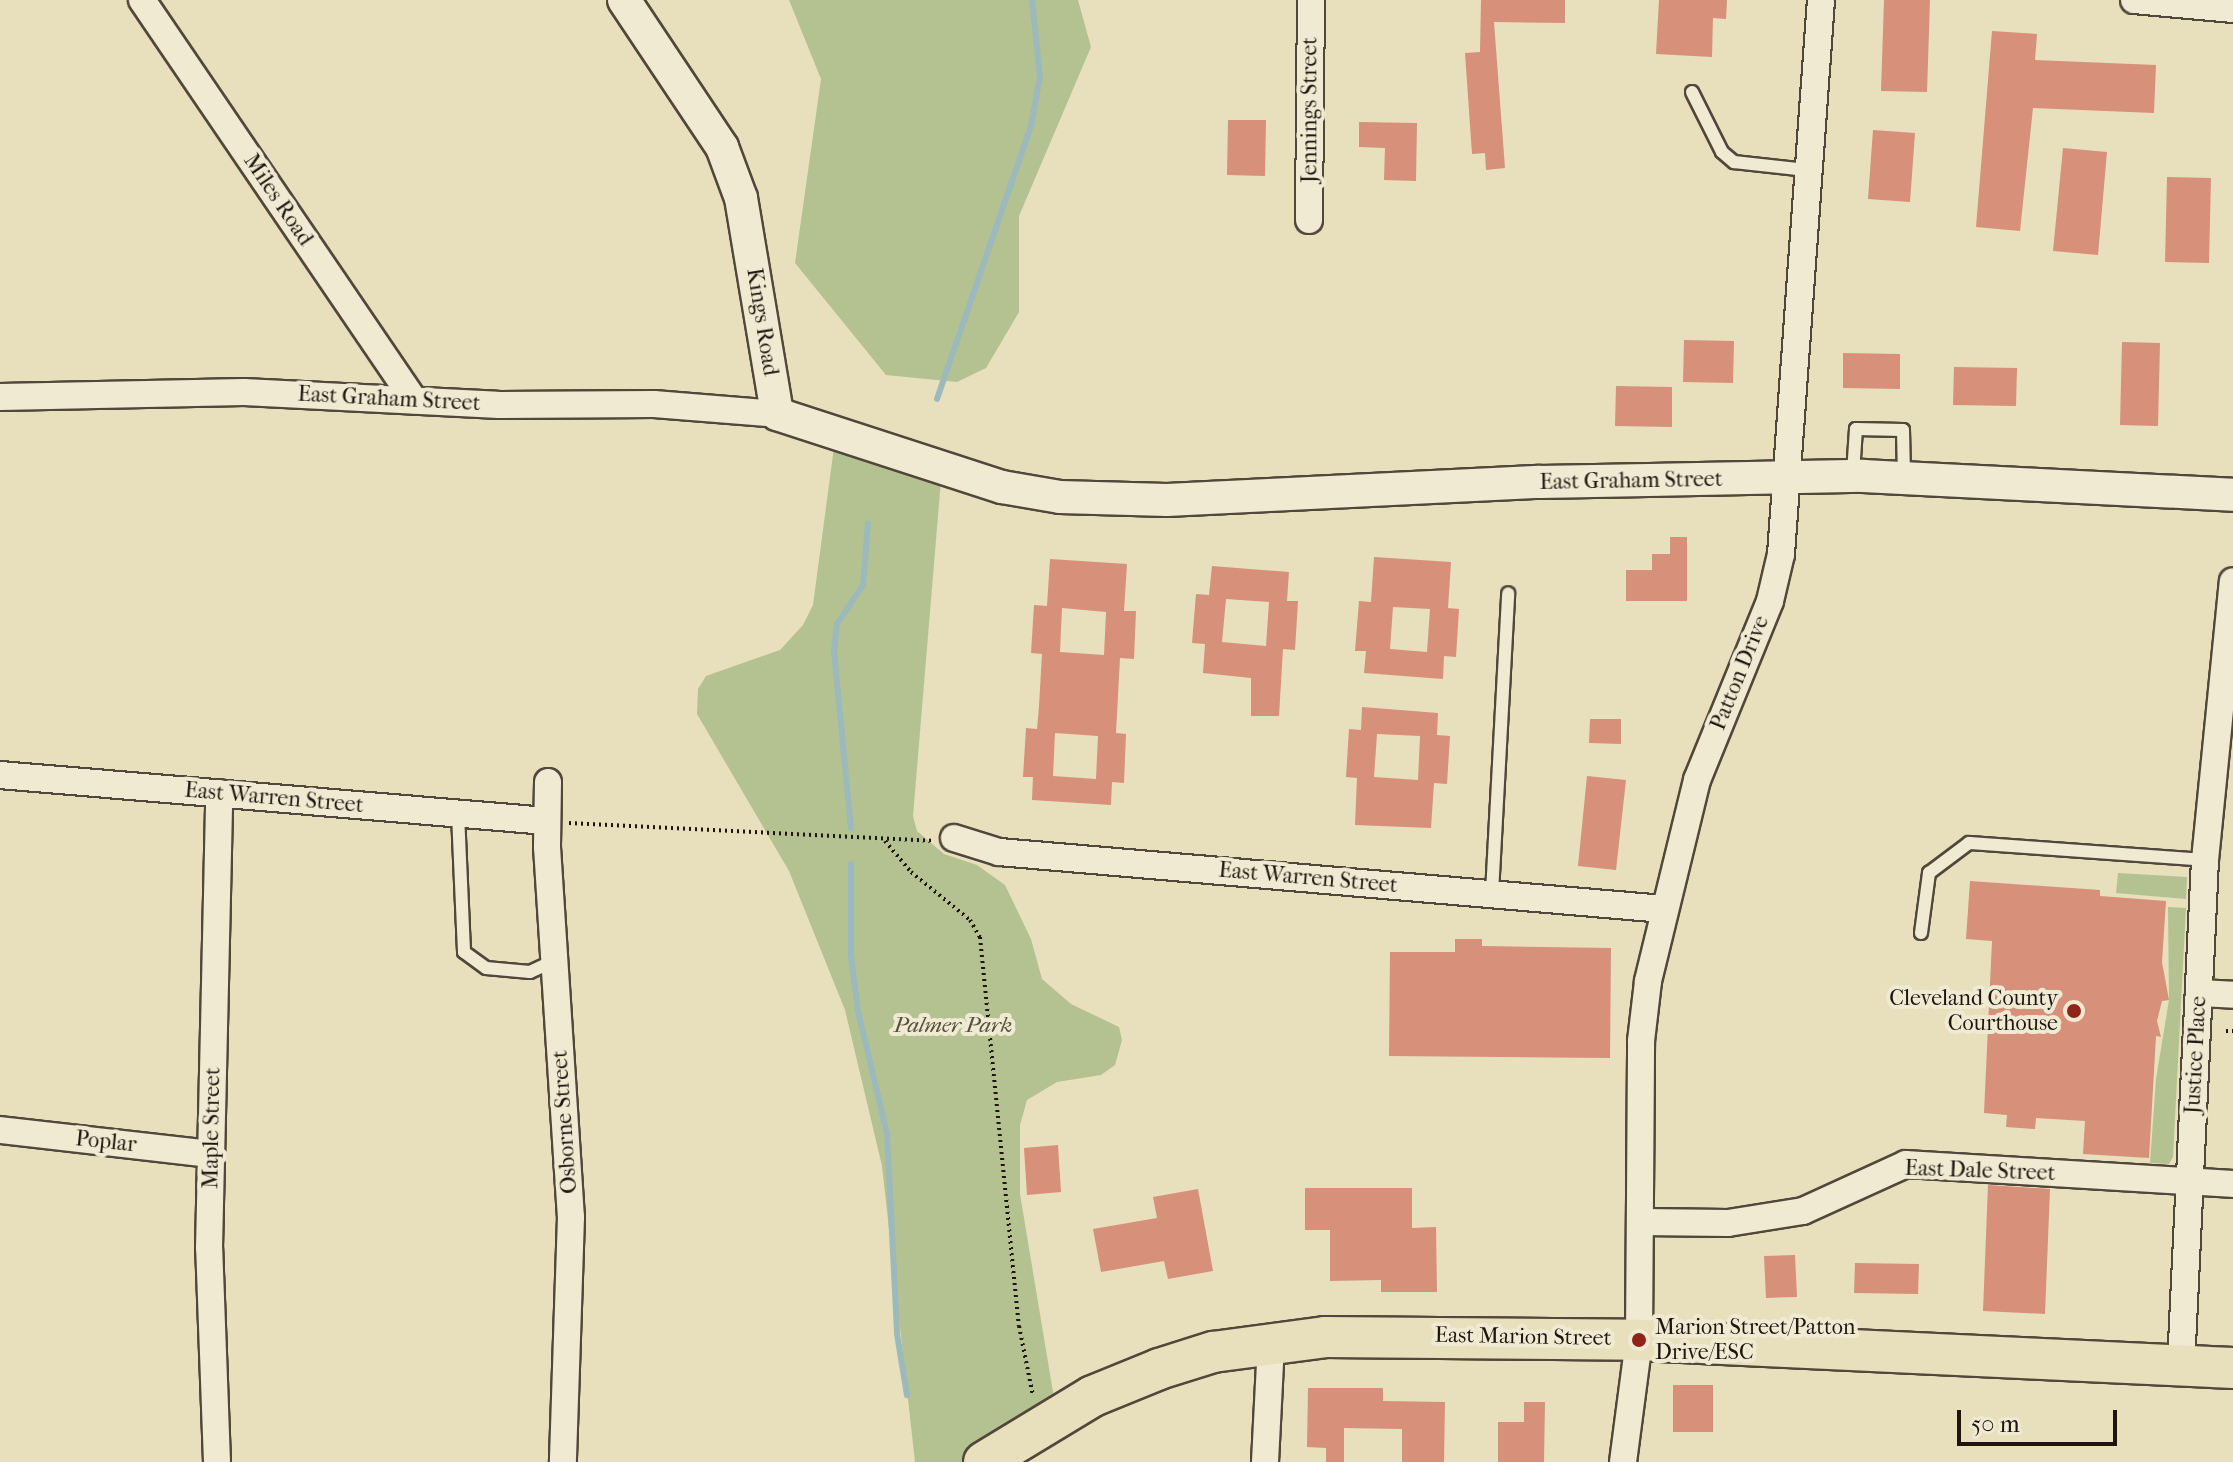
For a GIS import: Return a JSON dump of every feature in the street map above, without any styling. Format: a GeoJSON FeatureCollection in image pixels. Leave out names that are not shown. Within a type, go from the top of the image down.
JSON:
{"type":"FeatureCollection","features":[{"type":"Feature","properties":{"kind":"main road","name":"East Marion Street"},"geometry":{"type":"LineString","coordinates":[[984,1462],[1039,1426],[1159,1369],[1213,1352],[1271,1343],[1455,1334],[2233,1368]]}},
{"type":"Feature","properties":{"kind":"street","name":"Miles Road"},"geometry":{"type":"LineString","coordinates":[[142,0],[414,400]]}},
{"type":"Feature","properties":{"kind":"street","name":"Kings Road"},"geometry":{"type":"LineString","coordinates":[[624,0],[688,90],[727,160],[741,198],[777,414]]}},
{"type":"Feature","properties":{"kind":"street","name":"Jennings Street"},"geometry":{"type":"LineString","coordinates":[[1309,220],[1311,0]]}},
{"type":"Feature","properties":{"kind":"street","name":"Patton Drive"},"geometry":{"type":"LineString","coordinates":[[1623,1462],[1639,1340],[1641,1041],[1664,909],[1697,780],[1770,601],[1789,478],[1807,170],[1821,0]]}},
{"type":"Feature","properties":{"kind":"street"},"geometry":{"type":"LineString","coordinates":[[2134,0],[2233,9]]}},
{"type":"Feature","properties":{"kind":"street","name":"East Graham Street"},"geometry":{"type":"LineString","coordinates":[[0,397],[244,392],[414,400],[654,404],[777,414],[1029,493],[1167,500],[1540,482],[1852,476],[2233,495]]}},
{"type":"Feature","properties":{"kind":"street","name":"Justice Place"},"geometry":{"type":"LineString","coordinates":[[2181,1365],[2205,860],[2225,744],[2233,581]]}},
{"type":"Feature","properties":{"kind":"street","name":"East Warren Street"},"geometry":{"type":"LineString","coordinates":[[0,775],[547,821]]}},
{"type":"Feature","properties":{"kind":"street","name":"Osborne Street"},"geometry":{"type":"LineString","coordinates":[[548,782],[554,961],[571,1217],[563,1462]]}},
{"type":"Feature","properties":{"kind":"street","name":"Maple Street"},"geometry":{"type":"LineString","coordinates":[[215,1461],[211,1154],[219,793]]}},
{"type":"Feature","properties":{"kind":"street","name":"East Warren Street"},"geometry":{"type":"LineString","coordinates":[[954,838],[999,852],[1664,909]]}},
{"type":"Feature","properties":{"kind":"street"},"geometry":{"type":"LineString","coordinates":[[2199,993],[2233,995]]}},
{"type":"Feature","properties":{"kind":"street","name":"Poplar"},"geometry":{"type":"LineString","coordinates":[[0,1130],[211,1154]]}},
{"type":"Feature","properties":{"kind":"street","name":"East Dale Street"},"geometry":{"type":"LineString","coordinates":[[1642,1222],[1728,1223],[1803,1211],[1906,1164],[2233,1184]]}},
{"type":"Feature","properties":{"kind":"street"},"geometry":{"type":"LineString","coordinates":[[1265,1462],[1271,1343]]}},
{"type":"Feature","properties":{"kind":"lane"},"geometry":{"type":"LineString","coordinates":[[1692,92],[1722,152],[1734,162],[1807,170]]}},
{"type":"Feature","properties":{"kind":"lane"},"geometry":{"type":"LineString","coordinates":[[1852,476],[1856,429],[1903,430],[1904,477]]}},
{"type":"Feature","properties":{"kind":"lane"},"geometry":{"type":"LineString","coordinates":[[1492,893],[1508,593]]}},
{"type":"Feature","properties":{"kind":"lane"},"geometry":{"type":"LineString","coordinates":[[458,814],[464,952],[486,968],[530,972],[554,961]]}},
{"type":"Feature","properties":{"kind":"lane"},"geometry":{"type":"LineString","coordinates":[[1921,933],[1929,873],[1969,843],[2205,860]]}},
{"type":"Feature","properties":{"kind":"path"},"geometry":{"type":"LineString","coordinates":[[547,821],[885,841],[954,838]]}},
{"type":"Feature","properties":{"kind":"path"},"geometry":{"type":"LineString","coordinates":[[885,841],[911,872],[970,920],[980,937],[1019,1326],[1039,1426]]}},
{"type":"Feature","properties":{"kind":"path"},"geometry":{"type":"LineString","coordinates":[[2226,1031],[2233,1031]]}},
{"type":"Feature","properties":{"kind":"green space"},"geometry":{"type":"Polygon","coordinates":[[[789,0],[1078,0],[1091,47],[1019,216],[1019,312],[986,368],[957,382],[886,375],[795,263],[821,79],[789,0]]]}},
{"type":"Feature","properties":{"kind":"green space","name":"Palmer Park"},"geometry":{"type":"Polygon","coordinates":[[[836,432],[942,468],[913,816],[917,831],[944,854],[977,865],[1005,885],[1031,939],[1042,979],[1071,1004],[1119,1027],[1122,1040],[1115,1065],[1101,1075],[1057,1082],[1027,1100],[1020,1125],[1020,1194],[1057,1416],[984,1462],[915,1462],[882,1166],[845,1010],[789,871],[697,714],[698,689],[706,676],[780,650],[803,625],[813,605],[836,432]]]}},
{"type":"Feature","properties":{"kind":"green space"},"geometry":{"type":"Polygon","coordinates":[[[2118,873],[2187,877],[2186,899],[2116,893],[2118,873]]]}},
{"type":"Feature","properties":{"kind":"green space"},"geometry":{"type":"Polygon","coordinates":[[[2168,907],[2186,908],[2173,1157],[2169,1164],[2150,1163],[2156,1079],[2169,1000],[2168,907]]]}},
{"type":"Feature","properties":{"kind":"building"},"geometry":{"type":"Polygon","coordinates":[[[1481,0],[1565,0],[1565,23],[1494,22],[1505,168],[1486,170],[1485,153],[1472,154],[1465,53],[1480,52],[1481,0]]]}},
{"type":"Feature","properties":{"kind":"building"},"geometry":{"type":"Polygon","coordinates":[[[1659,0],[1727,0],[1726,19],[1713,18],[1712,57],[1656,54],[1659,0]]]}},
{"type":"Feature","properties":{"kind":"building"},"geometry":{"type":"Polygon","coordinates":[[[1884,0],[1930,0],[1927,92],[1881,91],[1884,0]]]}},
{"type":"Feature","properties":{"kind":"building"},"geometry":{"type":"Polygon","coordinates":[[[1992,31],[2037,34],[2035,60],[2156,65],[2154,113],[2033,108],[2020,231],[1976,227],[1992,31]]]}},
{"type":"Feature","properties":{"kind":"building"},"geometry":{"type":"Polygon","coordinates":[[[1228,120],[1266,120],[1265,176],[1227,175],[1228,120]]]}},
{"type":"Feature","properties":{"kind":"building"},"geometry":{"type":"Polygon","coordinates":[[[1359,122],[1417,123],[1416,181],[1384,180],[1385,148],[1359,147],[1359,122]]]}},
{"type":"Feature","properties":{"kind":"building"},"geometry":{"type":"Polygon","coordinates":[[[1873,130],[1915,133],[1910,202],[1868,199],[1873,130]]]}},
{"type":"Feature","properties":{"kind":"building"},"geometry":{"type":"Polygon","coordinates":[[[2063,148],[2107,152],[2098,255],[2053,251],[2063,148]]]}},
{"type":"Feature","properties":{"kind":"building"},"geometry":{"type":"Polygon","coordinates":[[[2167,177],[2211,178],[2209,263],[2165,262],[2167,177]]]}},
{"type":"Feature","properties":{"kind":"building"},"geometry":{"type":"Polygon","coordinates":[[[1684,340],[1734,341],[1733,383],[1683,382],[1684,340]]]}},
{"type":"Feature","properties":{"kind":"building"},"geometry":{"type":"Polygon","coordinates":[[[2122,342],[2160,343],[2158,426],[2120,425],[2122,342]]]}},
{"type":"Feature","properties":{"kind":"building"},"geometry":{"type":"Polygon","coordinates":[[[1843,353],[1900,354],[1900,389],[1843,388],[1843,353]]]}},
{"type":"Feature","properties":{"kind":"building"},"geometry":{"type":"Polygon","coordinates":[[[1954,367],[2017,368],[2016,406],[1953,405],[1954,367]]]}},
{"type":"Feature","properties":{"kind":"building"},"geometry":{"type":"Polygon","coordinates":[[[1616,386],[1672,387],[1672,427],[1615,426],[1616,386]]]}},
{"type":"Feature","properties":{"kind":"building"},"geometry":{"type":"Polygon","coordinates":[[[1670,537],[1687,537],[1687,601],[1626,601],[1626,570],[1652,570],[1652,554],[1670,554],[1670,537]]]}},
{"type":"Feature","properties":{"kind":"building"},"geometry":{"type":"Polygon","coordinates":[[[1374,557],[1451,562],[1448,608],[1459,609],[1456,657],[1444,656],[1443,679],[1364,673],[1366,651],[1355,651],[1359,601],[1371,602],[1374,557]],[[1393,607],[1390,649],[1427,652],[1430,609],[1393,607]]]}},
{"type":"Feature","properties":{"kind":"building"},"geometry":{"type":"Polygon","coordinates":[[[1050,559],[1127,564],[1124,611],[1136,611],[1134,659],[1120,658],[1116,733],[1126,734],[1124,783],[1112,782],[1111,805],[1032,800],[1033,777],[1023,777],[1026,728],[1037,729],[1039,706],[1042,654],[1031,653],[1034,605],[1047,606],[1050,559]],[[1062,608],[1060,652],[1104,655],[1106,612],[1062,608]],[[1055,733],[1053,776],[1096,779],[1098,736],[1055,733]]]}},
{"type":"Feature","properties":{"kind":"building"},"geometry":{"type":"Polygon","coordinates":[[[1212,566],[1289,572],[1287,601],[1298,601],[1295,650],[1283,649],[1279,716],[1251,716],[1251,678],[1203,673],[1205,644],[1192,643],[1196,594],[1209,595],[1212,566]],[[1226,599],[1222,642],[1266,646],[1269,602],[1226,599]]]}},
{"type":"Feature","properties":{"kind":"building"},"geometry":{"type":"Polygon","coordinates":[[[1362,707],[1438,713],[1437,735],[1450,736],[1447,784],[1434,783],[1431,828],[1355,825],[1357,778],[1346,777],[1349,729],[1361,730],[1362,707]],[[1377,734],[1374,777],[1418,780],[1420,736],[1377,734]]]}},
{"type":"Feature","properties":{"kind":"building"},"geometry":{"type":"Polygon","coordinates":[[[1590,719],[1621,719],[1621,744],[1589,743],[1590,719]]]}},
{"type":"Feature","properties":{"kind":"building"},"geometry":{"type":"Polygon","coordinates":[[[1587,776],[1626,780],[1616,870],[1578,866],[1587,776]]]}},
{"type":"Feature","properties":{"kind":"building","name":"Cleveland County Courthouse"},"geometry":{"type":"Polygon","coordinates":[[[1970,881],[2100,890],[2100,896],[2166,901],[2162,962],[2169,1000],[2162,1001],[2157,1021],[2161,1037],[2156,1036],[2149,1158],[2083,1154],[2085,1121],[2036,1118],[2035,1129],[2006,1127],[2007,1115],[1984,1113],[1992,941],[1966,939],[1970,881]]]}},
{"type":"Feature","properties":{"kind":"building"},"geometry":{"type":"Polygon","coordinates":[[[1455,939],[1482,939],[1482,946],[1611,948],[1610,1058],[1389,1056],[1390,952],[1455,952],[1455,939]]]}},
{"type":"Feature","properties":{"kind":"building"},"geometry":{"type":"Polygon","coordinates":[[[1058,1145],[1061,1192],[1027,1195],[1024,1148],[1058,1145]]]}},
{"type":"Feature","properties":{"kind":"building"},"geometry":{"type":"Polygon","coordinates":[[[1988,1185],[2050,1189],[2045,1314],[1983,1311],[1988,1185]]]}},
{"type":"Feature","properties":{"kind":"building"},"geometry":{"type":"Polygon","coordinates":[[[1305,1188],[1412,1188],[1412,1228],[1436,1227],[1437,1292],[1381,1292],[1381,1280],[1330,1281],[1330,1230],[1305,1230],[1305,1188]]]}},
{"type":"Feature","properties":{"kind":"building"},"geometry":{"type":"Polygon","coordinates":[[[1198,1189],[1213,1271],[1168,1279],[1164,1261],[1101,1272],[1093,1229],[1157,1218],[1153,1197],[1198,1189]]]}},
{"type":"Feature","properties":{"kind":"building"},"geometry":{"type":"Polygon","coordinates":[[[1795,1255],[1797,1297],[1766,1298],[1764,1256],[1795,1255]]]}},
{"type":"Feature","properties":{"kind":"building"},"geometry":{"type":"Polygon","coordinates":[[[1855,1263],[1919,1264],[1918,1294],[1854,1293],[1855,1263]]]}},
{"type":"Feature","properties":{"kind":"building"},"geometry":{"type":"Polygon","coordinates":[[[1673,1385],[1713,1385],[1713,1432],[1673,1432],[1673,1385]]]}},
{"type":"Feature","properties":{"kind":"building"},"geometry":{"type":"Polygon","coordinates":[[[1308,1388],[1383,1388],[1383,1401],[1445,1402],[1444,1462],[1402,1462],[1402,1429],[1344,1428],[1344,1462],[1326,1462],[1326,1448],[1307,1447],[1308,1388]]]}},
{"type":"Feature","properties":{"kind":"building"},"geometry":{"type":"Polygon","coordinates":[[[1524,1402],[1545,1402],[1544,1462],[1498,1462],[1498,1422],[1524,1422],[1524,1402]]]}},
{"type":"Feature","properties":{"kind":"waterway"},"geometry":{"type":"LineString","coordinates":[[937,399],[1031,126],[1040,76],[1032,0]]}},
{"type":"Feature","properties":{"kind":"waterway"},"geometry":{"type":"LineString","coordinates":[[851,828],[834,651],[837,624],[863,585],[868,523]]}},
{"type":"Feature","properties":{"kind":"waterway"},"geometry":{"type":"LineString","coordinates":[[851,864],[851,956],[858,1011],[887,1134],[897,1334],[907,1395]]}},
{"type":"Feature","properties":{"kind":"place","name":"Cleveland County Courthouse"},"geometry":{"type":"Point","coordinates":[2074,1011]}},
{"type":"Feature","properties":{"kind":"place","name":"Marion Street/Patton Drive/ESC"},"geometry":{"type":"Point","coordinates":[1639,1340]}}]}
